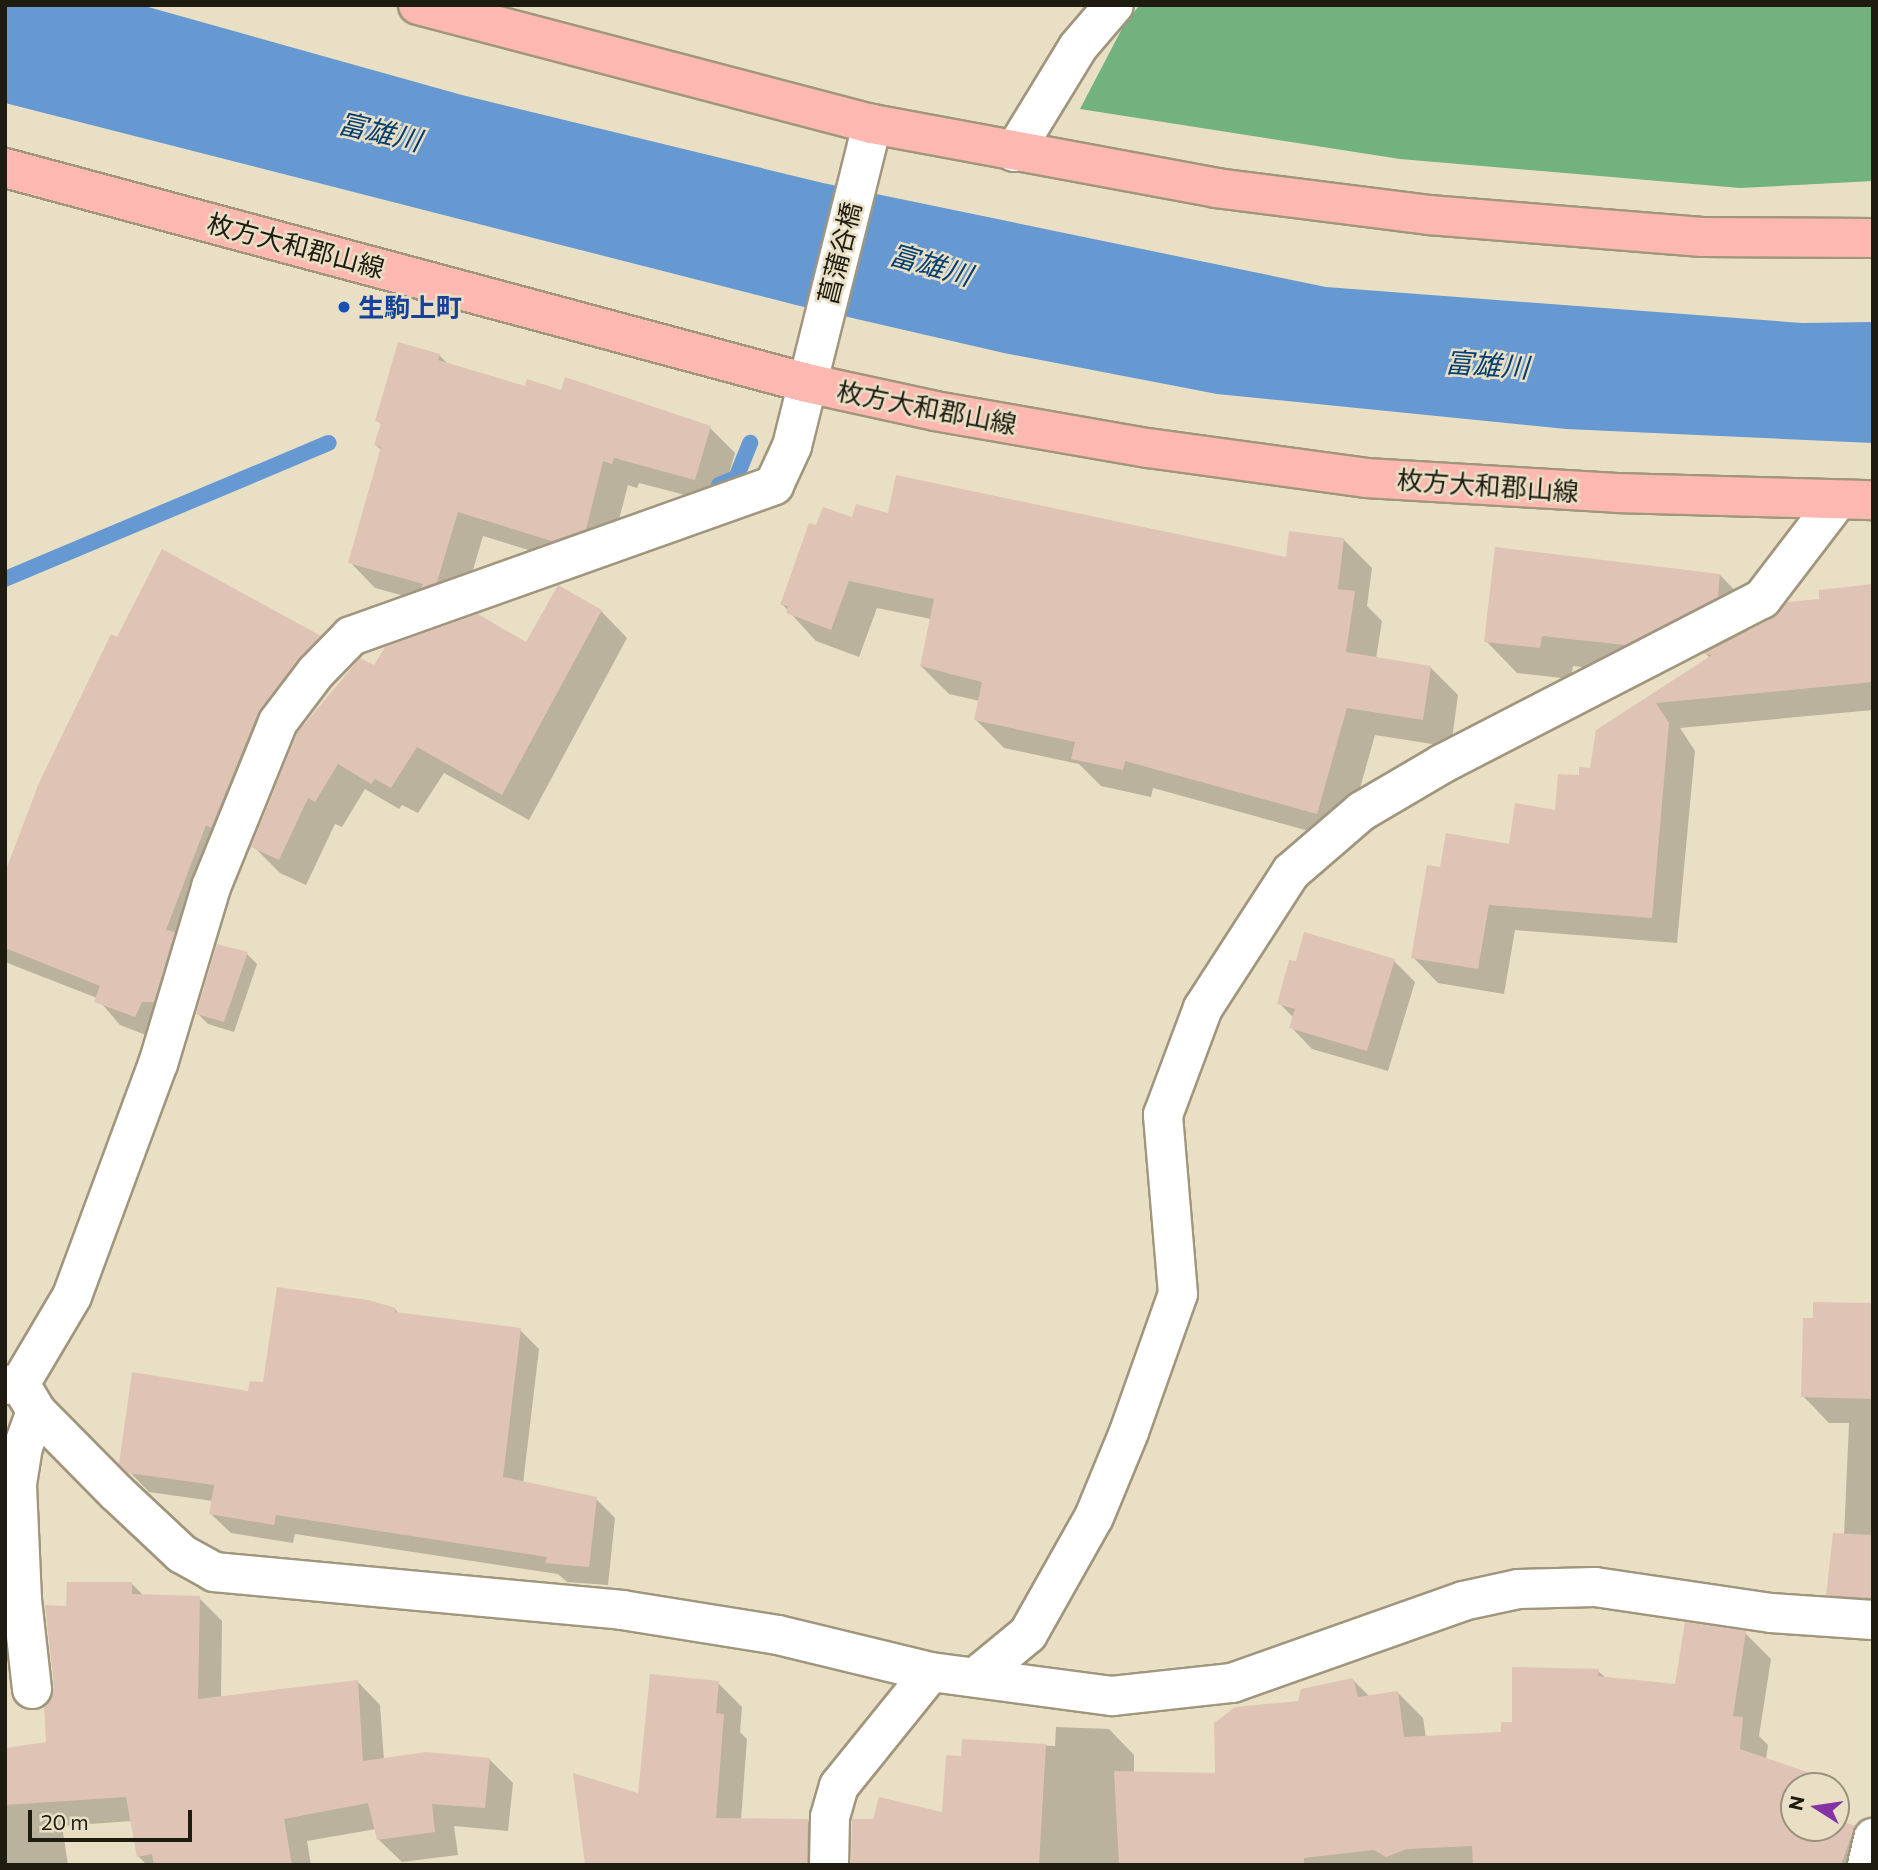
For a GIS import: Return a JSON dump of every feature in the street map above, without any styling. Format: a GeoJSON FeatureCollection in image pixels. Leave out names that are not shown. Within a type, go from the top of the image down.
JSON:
{"type":"FeatureCollection","features":[{"type":"Feature","properties":{"kind":"main road"},"geometry":{"type":"LineString","coordinates":[[418,5],[872,124],[1216,188],[1429,215],[1702,237],[1873,238]]}},
{"type":"Feature","properties":{"kind":"main road","name":"枚方大和郡山線"},"geometry":{"type":"LineString","coordinates":[[5,168],[807,383],[1148,448],[1366,478],[1855,500]]}},
{"type":"Feature","properties":{"kind":"street"},"geometry":{"type":"LineString","coordinates":[[1014,152],[1078,47],[1114,5]]}},
{"type":"Feature","properties":{"kind":"street","name":"菖蒲谷橋"},"geometry":{"type":"LineString","coordinates":[[20,1393],[72,1296],[158,1064],[211,887],[278,722],[316,672],[351,636],[774,485],[792,446],[872,124]]}},
{"type":"Feature","properties":{"kind":"street"},"geometry":{"type":"LineString","coordinates":[[977,1676],[1028,1634],[1094,1517],[1129,1432],[1178,1294],[1163,1115],[1203,1008],[1291,872],[1362,811],[1430,770],[1762,599],[1855,500]]}},
{"type":"Feature","properties":{"kind":"street"},"geometry":{"type":"LineString","coordinates":[[20,1393],[181,1554],[214,1572],[622,1610],[778,1635],[931,1672],[1112,1696],[1233,1683],[1463,1601],[1518,1589],[1595,1587],[1770,1613],[1873,1620]]}},
{"type":"Feature","properties":{"kind":"street"},"geometry":{"type":"LineString","coordinates":[[20,1393],[23,1447],[18,1484],[22,1600],[32,1689]]}},
{"type":"Feature","properties":{"kind":"street"},"geometry":{"type":"LineString","coordinates":[[829,1865],[831,1817],[839,1786],[931,1672]]}},
{"type":"Feature","properties":{"kind":"street"},"geometry":{"type":"LineString","coordinates":[[1867,1865],[1873,1838]]}},
{"type":"Feature","properties":{"kind":"green space"},"geometry":{"type":"Polygon","coordinates":[[[1140,5],[1873,5],[1873,181],[1740,188],[1400,159],[1080,109],[1126,21],[1140,5]]]}},
{"type":"Feature","properties":{"kind":"water","name":"富雄川"},"geometry":{"type":"Polygon","coordinates":[[[5,5],[141,5],[462,95],[823,183],[1326,287],[1802,323],[1873,322],[1873,443],[1566,429],[1217,394],[1004,353],[796,305],[5,103],[5,5]]]}},
{"type":"Feature","properties":{"kind":"building"},"geometry":{"type":"Polygon","coordinates":[[[398,342],[440,354],[438,360],[525,386],[527,379],[561,390],[565,377],[711,426],[695,480],[614,458],[612,464],[603,461],[586,529],[552,541],[458,512],[437,582],[421,588],[423,584],[348,563],[381,447],[374,445],[381,423],[375,421],[398,342]]]}},
{"type":"Feature","properties":{"kind":"building"},"geometry":{"type":"Polygon","coordinates":[[[896,475],[1286,557],[1289,531],[1344,538],[1338,589],[1355,591],[1346,652],[1431,666],[1423,720],[1347,708],[1317,814],[1125,761],[1123,770],[1071,759],[1075,742],[974,720],[982,682],[920,666],[934,599],[849,581],[831,630],[786,613],[788,606],[780,605],[809,523],[816,525],[823,507],[852,517],[856,504],[888,513],[896,475]]]}},
{"type":"Feature","properties":{"kind":"building"},"geometry":{"type":"Polygon","coordinates":[[[1495,547],[1720,574],[1718,597],[1625,645],[1542,636],[1540,648],[1484,642],[1495,547]]]}},
{"type":"Feature","properties":{"kind":"building"},"geometry":{"type":"Polygon","coordinates":[[[162,549],[321,636],[258,713],[211,828],[206,825],[166,930],[175,932],[154,1002],[142,1002],[135,1017],[94,1002],[100,986],[5,948],[5,872],[39,783],[111,634],[117,637],[162,549]]]}},
{"type":"Feature","properties":{"kind":"building"},"geometry":{"type":"Polygon","coordinates":[[[1873,584],[1873,682],[1656,703],[1669,723],[1652,918],[1489,905],[1478,969],[1411,958],[1427,865],[1440,867],[1446,833],[1509,844],[1515,803],[1555,810],[1558,774],[1579,775],[1579,767],[1590,768],[1596,730],[1712,655],[1703,654],[1772,618],[1787,602],[1819,599],[1819,590],[1873,584]]]}},
{"type":"Feature","properties":{"kind":"building"},"geometry":{"type":"Polygon","coordinates":[[[558,585],[602,610],[502,795],[417,747],[391,788],[375,779],[371,784],[338,764],[315,802],[308,798],[279,860],[251,847],[297,733],[360,658],[374,665],[385,647],[478,614],[526,642],[558,585]]]}},
{"type":"Feature","properties":{"kind":"building"},"geometry":{"type":"Polygon","coordinates":[[[1304,932],[1395,959],[1367,1051],[1289,1028],[1295,1009],[1277,1004],[1289,960],[1296,961],[1304,932]]]}},
{"type":"Feature","properties":{"kind":"building"},"geometry":{"type":"Polygon","coordinates":[[[217,944],[248,952],[224,1022],[196,1014],[217,944]]]}},
{"type":"Feature","properties":{"kind":"building"},"geometry":{"type":"Polygon","coordinates":[[[277,1287],[368,1300],[396,1308],[395,1312],[521,1328],[503,1477],[597,1497],[589,1567],[545,1563],[547,1557],[276,1515],[274,1525],[209,1514],[214,1485],[128,1473],[119,1464],[132,1372],[248,1391],[250,1381],[263,1382],[277,1287]]]}},
{"type":"Feature","properties":{"kind":"building"},"geometry":{"type":"Polygon","coordinates":[[[1813,1302],[1873,1303],[1873,1399],[1801,1397],[1803,1318],[1813,1318],[1813,1302]]]}},
{"type":"Feature","properties":{"kind":"building"},"geometry":{"type":"Polygon","coordinates":[[[1833,1533],[1873,1535],[1873,1598],[1826,1595],[1833,1533]]]}},
{"type":"Feature","properties":{"kind":"building"},"geometry":{"type":"Polygon","coordinates":[[[67,1582],[132,1582],[132,1594],[200,1596],[198,1699],[358,1680],[363,1761],[426,1752],[490,1758],[485,1808],[432,1804],[435,1832],[377,1840],[368,1803],[284,1819],[292,1865],[154,1865],[152,1854],[137,1857],[126,1797],[5,1805],[5,1748],[46,1742],[44,1707],[54,1687],[45,1605],[66,1606],[67,1582]]]}},
{"type":"Feature","properties":{"kind":"building"},"geometry":{"type":"Polygon","coordinates":[[[1685,1622],[1746,1631],[1733,1716],[1743,1717],[1740,1749],[1807,1772],[1780,1772],[1780,1842],[1849,1842],[1841,1865],[1473,1865],[1472,1846],[1407,1849],[1386,1857],[1374,1850],[1304,1858],[1304,1865],[1119,1865],[1114,1771],[1215,1773],[1214,1723],[1235,1707],[1298,1701],[1301,1689],[1353,1678],[1358,1697],[1398,1691],[1404,1737],[1501,1732],[1501,1722],[1512,1722],[1512,1667],[1599,1669],[1598,1676],[1675,1684],[1685,1622]]]}},
{"type":"Feature","properties":{"kind":"building"},"geometry":{"type":"Polygon","coordinates":[[[650,1674],[719,1681],[716,1713],[724,1714],[716,1818],[808,1819],[807,1865],[585,1865],[573,1773],[638,1793],[650,1674]]]}},
{"type":"Feature","properties":{"kind":"building"},"geometry":{"type":"Polygon","coordinates":[[[962,1739],[1046,1744],[1039,1865],[851,1865],[852,1819],[873,1819],[879,1797],[942,1812],[946,1755],[961,1756],[962,1739]]]}},
{"type":"Feature","properties":{"kind":"building"},"geometry":{"type":"Polygon","coordinates":[[[1850,1824],[1855,1826],[1850,1840],[1850,1824]]]}},
{"type":"Feature","properties":{"kind":"waterway"},"geometry":{"type":"LineString","coordinates":[[5,579],[329,443]]}},
{"type":"Feature","properties":{"kind":"waterway"},"geometry":{"type":"LineString","coordinates":[[719,485],[736,478],[750,443]]}},
{"type":"Feature","properties":{"kind":"place","name":"生駒上町"},"geometry":{"type":"Point","coordinates":[344,307]}}]}
